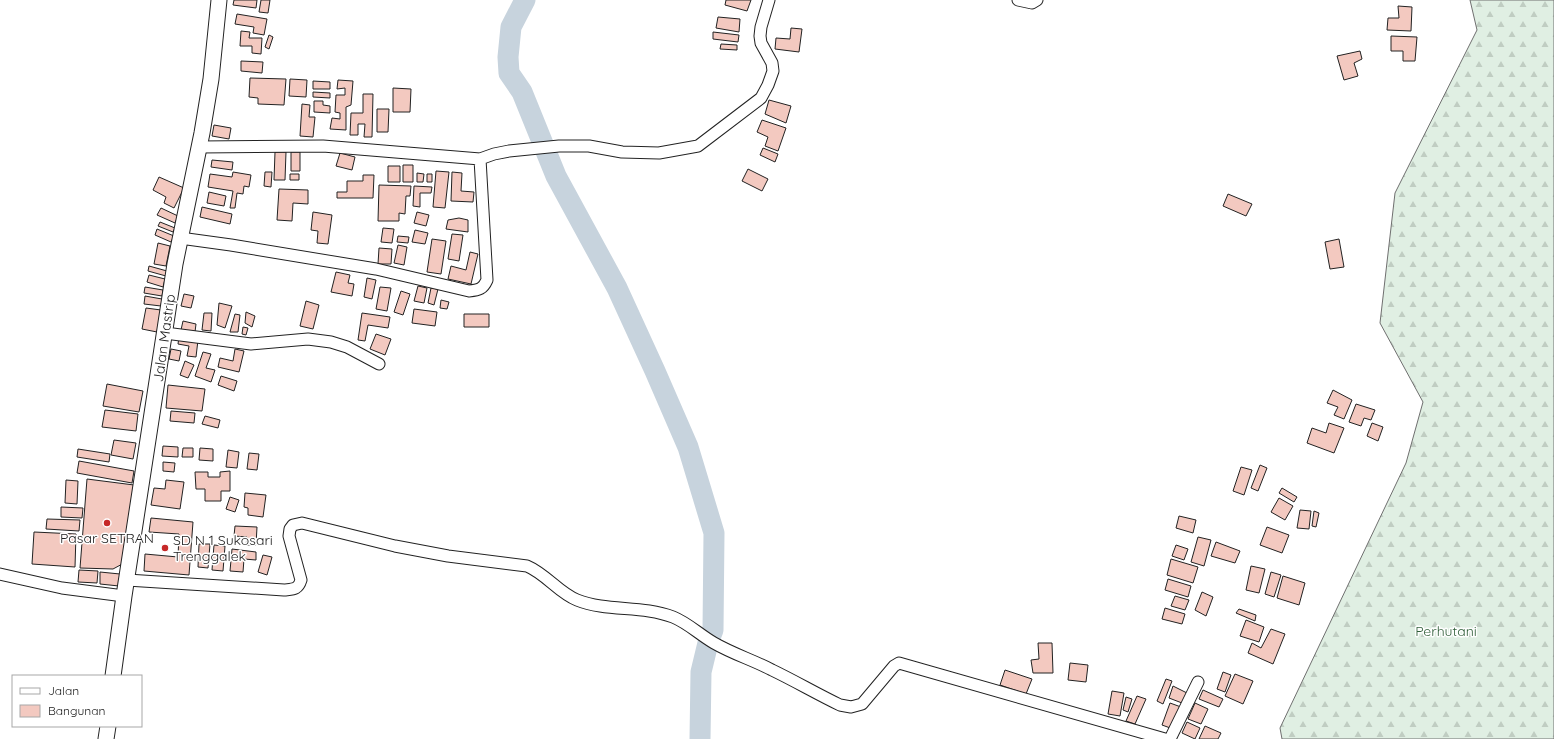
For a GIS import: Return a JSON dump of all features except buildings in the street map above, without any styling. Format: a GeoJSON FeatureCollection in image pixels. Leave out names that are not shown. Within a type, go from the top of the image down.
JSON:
{"type":"FeatureCollection","features":[{"type":"Feature","properties":{"kind":"main road","name":"Jalan Mastrip"},"geometry":{"type":"LineString","coordinates":[[113,675],[175,264],[199,147],[211,79],[219,0]]}},
{"type":"Feature","properties":{"kind":"main road"},"geometry":{"type":"LineString","coordinates":[[106,739],[108,727]]}},
{"type":"Feature","properties":{"kind":"street"},"geometry":{"type":"LineString","coordinates":[[199,147],[323,146],[480,159],[509,151],[559,146],[589,146],[622,152],[659,153],[698,146],[760,98],[768,85],[772,71],[772,63],[760,36],[761,27],[769,0]]}},
{"type":"Feature","properties":{"kind":"street"},"geometry":{"type":"LineString","coordinates":[[1018,0],[1032,3],[1037,0]]}},
{"type":"Feature","properties":{"kind":"street"},"geometry":{"type":"LineString","coordinates":[[180,238],[239,246],[376,269],[460,290],[480,290],[487,280],[480,159]]}},
{"type":"Feature","properties":{"kind":"street"},"geometry":{"type":"LineString","coordinates":[[165,333],[251,344],[308,339],[331,342],[348,347],[379,364]]}},
{"type":"Feature","properties":{"kind":"street"},"geometry":{"type":"LineString","coordinates":[[127,580],[284,590],[295,589],[299,586],[301,580],[289,536],[293,525],[302,523],[395,546],[448,556],[528,566],[569,596],[588,604],[639,608],[673,617],[710,640],[840,705],[851,707],[862,704],[894,666],[899,663],[1165,739]]}},
{"type":"Feature","properties":{"kind":"street"},"geometry":{"type":"LineString","coordinates":[[0,574],[62,588],[124,596]]}},
{"type":"Feature","properties":{"kind":"street"},"geometry":{"type":"LineString","coordinates":[[1170,739],[1198,682]]}},
{"type":"Feature","properties":{"kind":"green space","name":"Perhutani"},"geometry":{"type":"Polygon","coordinates":[[[1470,0],[1554,0],[1554,739],[1282,739],[1280,728],[1406,463],[1423,402],[1380,323],[1395,193],[1477,30],[1470,0]]]}},
{"type":"Feature","properties":{"kind":"waterway"},"geometry":{"type":"LineString","coordinates":[[525,0],[511,27],[508,57],[509,73],[522,92],[556,176],[617,288],[655,371],[688,447],[714,533],[713,630],[708,643],[701,672],[700,739]]}},
{"type":"Feature","properties":{"kind":"place","name":"Pasar SETRAN"},"geometry":{"type":"Point","coordinates":[107,523]}},
{"type":"Feature","properties":{"kind":"place","name":"SD N 1 Sukosari Trenggalek"},"geometry":{"type":"Point","coordinates":[165,548]}}]}
